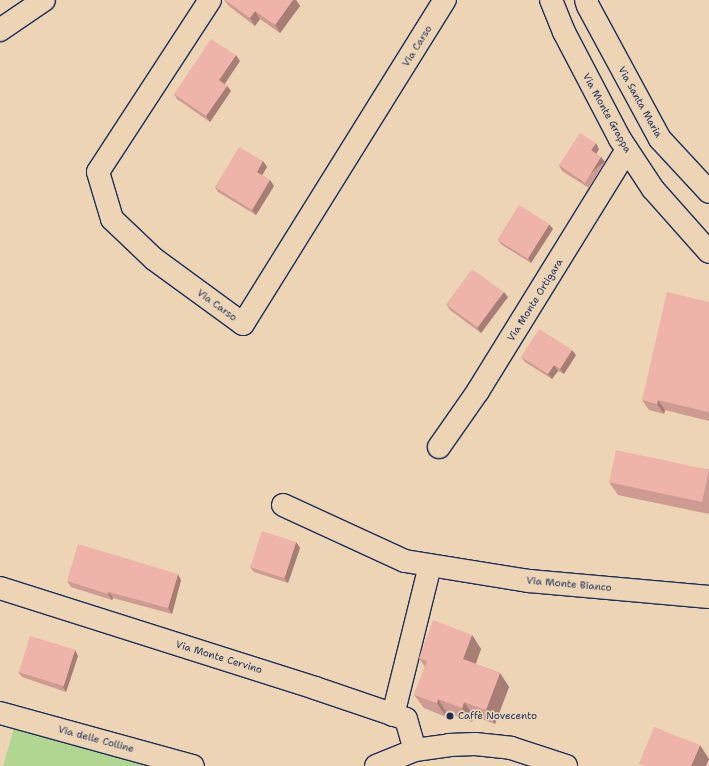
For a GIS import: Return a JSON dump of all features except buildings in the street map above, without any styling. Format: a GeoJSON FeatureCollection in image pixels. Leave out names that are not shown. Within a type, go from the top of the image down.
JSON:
{"type":"FeatureCollection","features":[{"type":"Feature","properties":{"kind":"street"},"geometry":{"type":"LineString","coordinates":[[0,30],[44,0]]}},
{"type":"Feature","properties":{"kind":"street","name":"Via Carso"},"geometry":{"type":"LineString","coordinates":[[210,0],[98,172],[112,219],[154,259],[244,324],[445,0]]}},
{"type":"Feature","properties":{"kind":"street","name":"Via Monte Grappa"},"geometry":{"type":"LineString","coordinates":[[551,0],[564,32],[627,150],[653,189],[709,252]]}},
{"type":"Feature","properties":{"kind":"street","name":"Via Santa Maria"},"geometry":{"type":"LineString","coordinates":[[586,0],[660,139],[709,192]]}},
{"type":"Feature","properties":{"kind":"street","name":"Via Monte Ortigara"},"geometry":{"type":"LineString","coordinates":[[439,447],[478,391],[627,150]]}},
{"type":"Feature","properties":{"kind":"street","name":"Via Monte Bianco"},"geometry":{"type":"LineString","coordinates":[[283,505],[404,561],[529,581],[709,597]]}},
{"type":"Feature","properties":{"kind":"street"},"geometry":{"type":"LineString","coordinates":[[393,715],[430,565]]}},
{"type":"Feature","properties":{"kind":"street","name":"Via Monte Cervino"},"geometry":{"type":"LineString","coordinates":[[0,588],[316,688],[406,719],[416,750]]}},
{"type":"Feature","properties":{"kind":"street","name":"Via delle Colline"},"geometry":{"type":"LineString","coordinates":[[0,713],[193,766]]}},
{"type":"Feature","properties":{"kind":"street"},"geometry":{"type":"LineString","coordinates":[[376,766],[416,750],[449,744],[475,744],[512,748],[561,764]]}},
{"type":"Feature","properties":{"kind":"street"},"geometry":{"type":"LineString","coordinates":[[513,766],[561,764]]}},
{"type":"Feature","properties":{"kind":"green space"},"geometry":{"type":"Polygon","coordinates":[[[14,728],[147,766],[3,766],[14,728]]]}},
{"type":"Feature","properties":{"kind":"place","name":"Caffè Novecento"},"geometry":{"type":"Point","coordinates":[450,716]}}]}
